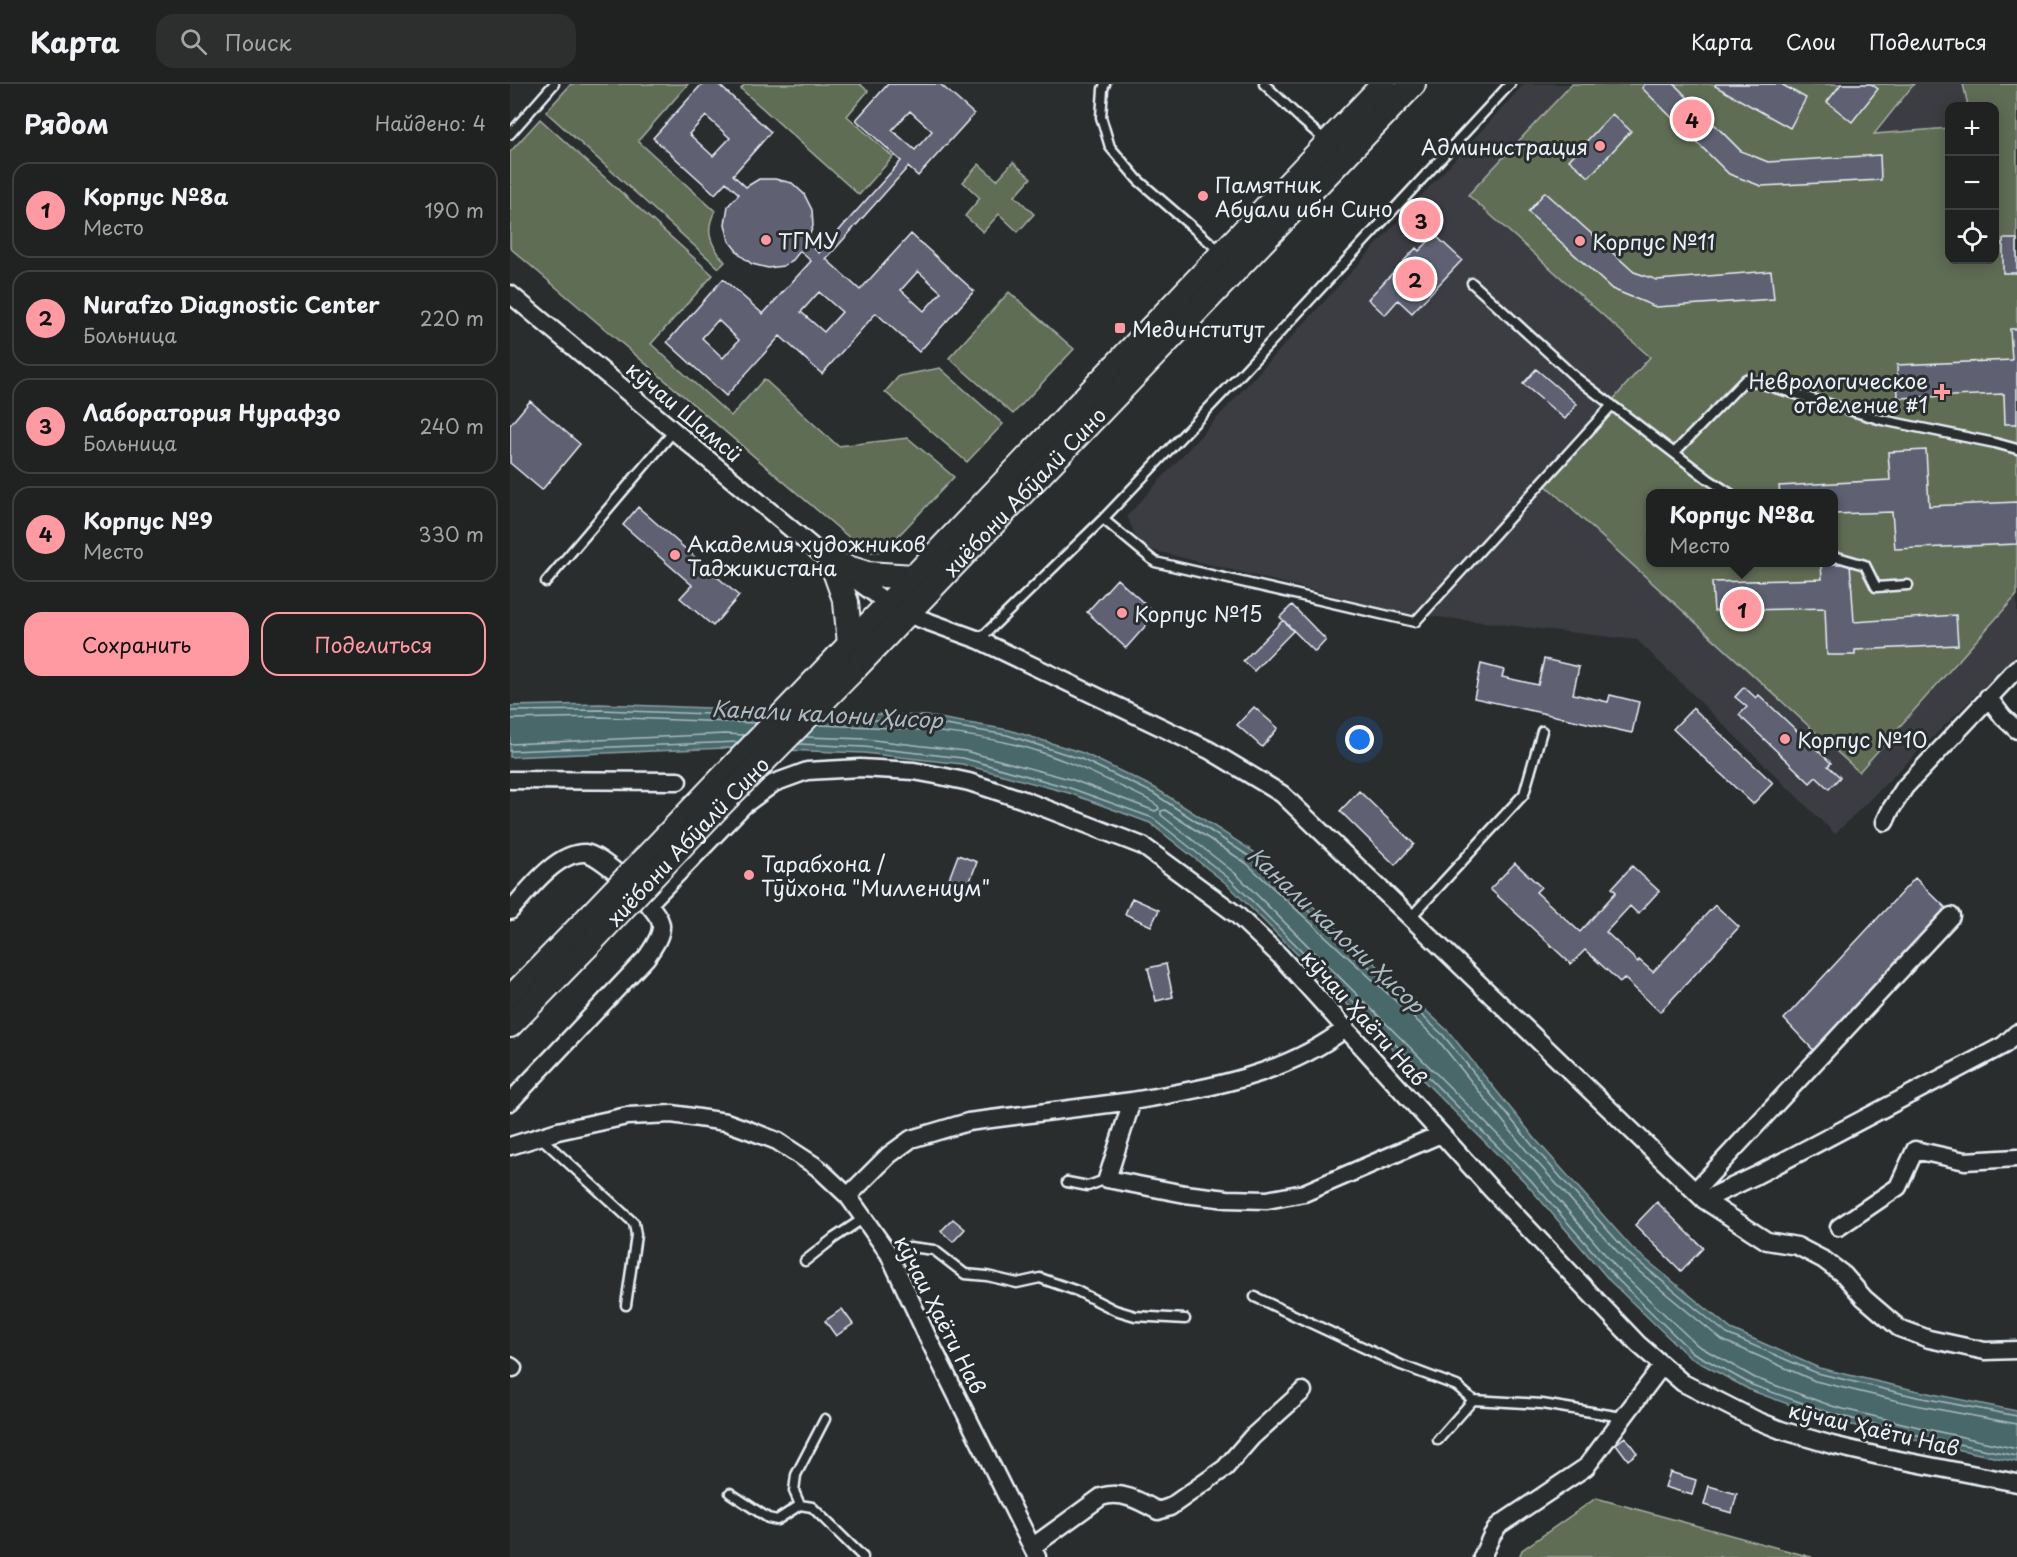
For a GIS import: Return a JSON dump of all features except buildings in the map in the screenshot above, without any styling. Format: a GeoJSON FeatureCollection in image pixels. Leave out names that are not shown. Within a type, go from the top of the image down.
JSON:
{"type":"FeatureCollection","features":[{"type":"Feature","properties":{"kind":"main road","name":"хиёбони Абӯалӣ Сино"},"geometry":{"type":"LineString","coordinates":[[898,609],[914,577],[1384,84]]}},
{"type":"Feature","properties":{"kind":"main road","name":"хиёбони Абӯалӣ Сино"},"geometry":{"type":"LineString","coordinates":[[510,999],[580,941],[718,807],[847,657],[898,609],[1413,84]]}},
{"type":"Feature","properties":{"kind":"main road"},"geometry":{"type":"LineString","coordinates":[[832,563],[867,574],[914,577]]}},
{"type":"Feature","properties":{"kind":"main road"},"geometry":{"type":"LineString","coordinates":[[832,563],[846,602],[847,657]]}},
{"type":"Feature","properties":{"kind":"main road","name":"хиёбони Абӯалӣ Сино"},"geometry":{"type":"LineString","coordinates":[[510,1025],[580,941]]}},
{"type":"Feature","properties":{"kind":"street","name":"кӯчаи Шамсӣ"},"geometry":{"type":"LineString","coordinates":[[510,294],[832,563],[898,609],[979,640],[1209,750],[1282,794],[1699,1195],[1767,1241],[1797,1246],[1824,1260],[1844,1275],[1864,1298],[1899,1328],[1929,1339],[1985,1351],[2017,1350]]}},
{"type":"Feature","properties":{"kind":"street"},"geometry":{"type":"LineString","coordinates":[[1885,822],[1890,809],[1905,787],[2017,668]]}},
{"type":"Feature","properties":{"kind":"street"},"geometry":{"type":"LineString","coordinates":[[1988,697],[2003,717],[2017,730]]}},
{"type":"Feature","properties":{"kind":"street","name":"кӯчаи Ҳаёти Нав"},"geometry":{"type":"LineString","coordinates":[[649,903],[744,805],[774,783],[807,771],[860,768],[914,771],[969,782],[1021,799],[1143,846],[1237,915],[1280,956],[1441,1134],[1638,1344],[1683,1383],[1780,1430],[1870,1454],[2017,1483]]}},
{"type":"Feature","properties":{"kind":"street"},"geometry":{"type":"LineString","coordinates":[[510,780],[678,781]]}},
{"type":"Feature","properties":{"kind":"street"},"geometry":{"type":"LineString","coordinates":[[510,911],[551,867],[585,853],[600,859],[649,903],[658,915],[661,926],[653,948],[510,1102]]}},
{"type":"Feature","properties":{"kind":"street"},"geometry":{"type":"LineString","coordinates":[[1699,1195],[1951,916]]}},
{"type":"Feature","properties":{"kind":"street"},"geometry":{"type":"LineString","coordinates":[[848,1196],[889,1155],[911,1139],[968,1122],[1132,1101],[1245,1077],[1293,1061],[1314,1051],[1346,1028]]}},
{"type":"Feature","properties":{"kind":"street"},"geometry":{"type":"LineString","coordinates":[[1699,1195],[1755,1176],[2004,1045],[2017,1033]]}},
{"type":"Feature","properties":{"kind":"street"},"geometry":{"type":"LineString","coordinates":[[1132,1101],[1107,1179],[1185,1194],[1227,1199],[1267,1200],[1304,1193],[1441,1134]]}},
{"type":"Feature","properties":{"kind":"street","name":"кӯчаи Ҳаёти Нав"},"geometry":{"type":"LineString","coordinates":[[510,1146],[627,1116],[672,1114],[726,1122],[777,1141],[817,1167],[848,1196],[889,1254],[928,1338],[1035,1552]]}},
{"type":"Feature","properties":{"kind":"street"},"geometry":{"type":"LineString","coordinates":[[1839,1227],[1898,1187],[1915,1150],[1965,1161],[2017,1158]]}},
{"type":"Feature","properties":{"kind":"street"},"geometry":{"type":"LineString","coordinates":[[1482,1557],[1499,1525],[1586,1467],[1662,1366]]}},
{"type":"Feature","properties":{"kind":"street"},"geometry":{"type":"LineString","coordinates":[[1035,1552],[1101,1497],[1110,1494],[1129,1497],[1158,1511],[1170,1507],[1225,1468],[1252,1437],[1303,1391]]}},
{"type":"Feature","properties":{"kind":"lane"},"geometry":{"type":"LineString","coordinates":[[510,134],[554,84]]}},
{"type":"Feature","properties":{"kind":"lane"},"geometry":{"type":"LineString","coordinates":[[1105,84],[1101,117],[1110,147],[1138,180],[1223,254]]}},
{"type":"Feature","properties":{"kind":"lane"},"geometry":{"type":"LineString","coordinates":[[1264,84],[1329,143]]}},
{"type":"Feature","properties":{"kind":"lane"},"geometry":{"type":"LineString","coordinates":[[979,640],[1103,519],[1244,371],[1510,84]]}},
{"type":"Feature","properties":{"kind":"lane"},"geometry":{"type":"LineString","coordinates":[[1472,283],[1575,377],[1724,489]]}},
{"type":"Feature","properties":{"kind":"lane"},"geometry":{"type":"LineString","coordinates":[[1674,453],[1746,379],[1882,420],[2017,449]]}},
{"type":"Feature","properties":{"kind":"lane"},"geometry":{"type":"LineString","coordinates":[[1103,519],[1155,562],[1415,622],[1612,405]]}},
{"type":"Feature","properties":{"kind":"lane"},"geometry":{"type":"LineString","coordinates":[[546,582],[674,431]]}},
{"type":"Feature","properties":{"kind":"lane"},"geometry":{"type":"LineString","coordinates":[[1838,557],[1865,565],[1876,587],[1908,585]]}},
{"type":"Feature","properties":{"kind":"lane"},"geometry":{"type":"LineString","coordinates":[[1410,918],[1524,794],[1542,731]]}},
{"type":"Feature","properties":{"kind":"lane"},"geometry":{"type":"LineString","coordinates":[[540,1137],[634,1223],[636,1235],[626,1305]]}},
{"type":"Feature","properties":{"kind":"lane"},"geometry":{"type":"LineString","coordinates":[[1067,1182],[1088,1186],[1107,1179]]}},
{"type":"Feature","properties":{"kind":"lane"},"geometry":{"type":"LineString","coordinates":[[805,1261],[864,1218]]}},
{"type":"Feature","properties":{"kind":"lane"},"geometry":{"type":"LineString","coordinates":[[889,1254],[910,1247],[934,1250],[965,1274],[1017,1283],[1040,1278],[1077,1291],[1115,1310],[1136,1316],[1185,1319]]}},
{"type":"Feature","properties":{"kind":"lane"},"geometry":{"type":"LineString","coordinates":[[1255,1297],[1401,1365],[1457,1386],[1473,1400],[1542,1404],[1622,1417]]}},
{"type":"Feature","properties":{"kind":"lane"},"geometry":{"type":"LineString","coordinates":[[1438,1440],[1473,1400]]}},
{"type":"Feature","properties":{"kind":"lane"},"geometry":{"type":"LineString","coordinates":[[800,1505],[794,1491],[796,1475],[825,1419]]}},
{"type":"Feature","properties":{"kind":"lane"},"geometry":{"type":"LineString","coordinates":[[730,1493],[768,1518],[777,1520],[800,1505],[812,1507],[863,1557]]}},
{"type":"Feature","properties":{"kind":"shaded area"},"geometry":{"type":"Polygon","coordinates":[[[1524,84],[2017,84],[2017,654],[1835,834],[1637,640],[1403,613],[1140,547],[1127,516],[1524,84]]]}},
{"type":"Feature","properties":{"kind":"green space"},"geometry":{"type":"Polygon","coordinates":[[[571,84],[688,84],[638,141],[715,211],[710,232],[716,250],[725,262],[719,268],[546,112],[571,84]]]}},
{"type":"Feature","properties":{"kind":"green space"},"geometry":{"type":"Polygon","coordinates":[[[745,84],[860,84],[868,91],[847,116],[893,157],[859,195],[741,89],[745,84]]]}},
{"type":"Feature","properties":{"kind":"green space"},"geometry":{"type":"Polygon","coordinates":[[[1572,84],[1914,84],[1874,134],[1945,128],[1945,264],[1999,264],[1999,102],[1967,102],[1963,84],[2017,84],[2017,595],[1859,772],[1542,482],[1650,357],[1468,195],[1572,84]]]}},
{"type":"Feature","properties":{"kind":"green space"},"geometry":{"type":"Polygon","coordinates":[[[540,119],[713,275],[651,344],[731,416],[764,379],[838,446],[908,438],[954,477],[884,551],[871,552],[852,540],[510,248],[510,152],[540,119]]]}},
{"type":"Feature","properties":{"kind":"green space"},"geometry":{"type":"Polygon","coordinates":[[[1013,162],[1031,178],[1015,196],[1034,214],[1018,232],[999,214],[983,232],[965,216],[980,198],[963,182],[979,164],[997,180],[1013,162]]]}},
{"type":"Feature","properties":{"kind":"green space"},"geometry":{"type":"Polygon","coordinates":[[[1009,292],[1074,349],[1013,414],[949,358],[1009,292]]]}},
{"type":"Feature","properties":{"kind":"green space"},"geometry":{"type":"Polygon","coordinates":[[[940,368],[1003,424],[967,462],[885,392],[899,376],[940,368]]]}},
{"type":"Feature","properties":{"kind":"green space"},"geometry":{"type":"Polygon","coordinates":[[[1596,1498],[1812,1557],[1519,1557],[1522,1550],[1596,1498]]]}},
{"type":"Feature","properties":{"kind":"water","name":"Канали калони Ҳисор"},"geometry":{"type":"Polygon","coordinates":[[[600,704],[927,716],[1009,730],[1083,753],[1155,788],[1254,852],[1448,1031],[1537,1141],[1633,1249],[1731,1329],[1819,1368],[2017,1411],[2017,1462],[1831,1420],[1750,1390],[1689,1357],[1611,1282],[1524,1181],[1227,884],[1150,823],[1069,793],[962,764],[864,753],[726,748],[510,757],[510,706],[600,704]]]}},
{"type":"Feature","properties":{"kind":"place","name":"Корпус №9"},"geometry":{"type":"Point","coordinates":[1692,119]}},
{"type":"Feature","properties":{"kind":"place","name":"Администрация"},"geometry":{"type":"Point","coordinates":[1600,146]}},
{"type":"Feature","properties":{"kind":"place","name":"Памятник Абуали ибн Сино"},"geometry":{"type":"Point","coordinates":[1203,196]}},
{"type":"Feature","properties":{"kind":"place","name":"Лаборатория Нурафзо"},"geometry":{"type":"Point","coordinates":[1421,220]}},
{"type":"Feature","properties":{"kind":"place","name":"ТГМУ"},"geometry":{"type":"Point","coordinates":[766,240]}},
{"type":"Feature","properties":{"kind":"place","name":"Корпус №11"},"geometry":{"type":"Point","coordinates":[1580,241]}},
{"type":"Feature","properties":{"kind":"place","name":"Nurafzo Diagnostic Center"},"geometry":{"type":"Point","coordinates":[1415,279]}},
{"type":"Feature","properties":{"kind":"place","name":"Мединститут"},"geometry":{"type":"Point","coordinates":[1120,328]}},
{"type":"Feature","properties":{"kind":"place","name":"Неврологическое отделение #1"},"geometry":{"type":"Point","coordinates":[1942,392]}},
{"type":"Feature","properties":{"kind":"place","name":"Академия художников Таджикистана"},"geometry":{"type":"Point","coordinates":[675,555]}},
{"type":"Feature","properties":{"kind":"place","name":"Корпус №8а"},"geometry":{"type":"Point","coordinates":[1742,609]}},
{"type":"Feature","properties":{"kind":"place","name":"Корпус №15"},"geometry":{"type":"Point","coordinates":[1122,613]}},
{"type":"Feature","properties":{"kind":"place","name":"Корпус №10"},"geometry":{"type":"Point","coordinates":[1785,739]}},
{"type":"Feature","properties":{"kind":"place","name":"Тарабхона / Тӯйхона \"Миллениум\""},"geometry":{"type":"Point","coordinates":[749,875]}}]}
